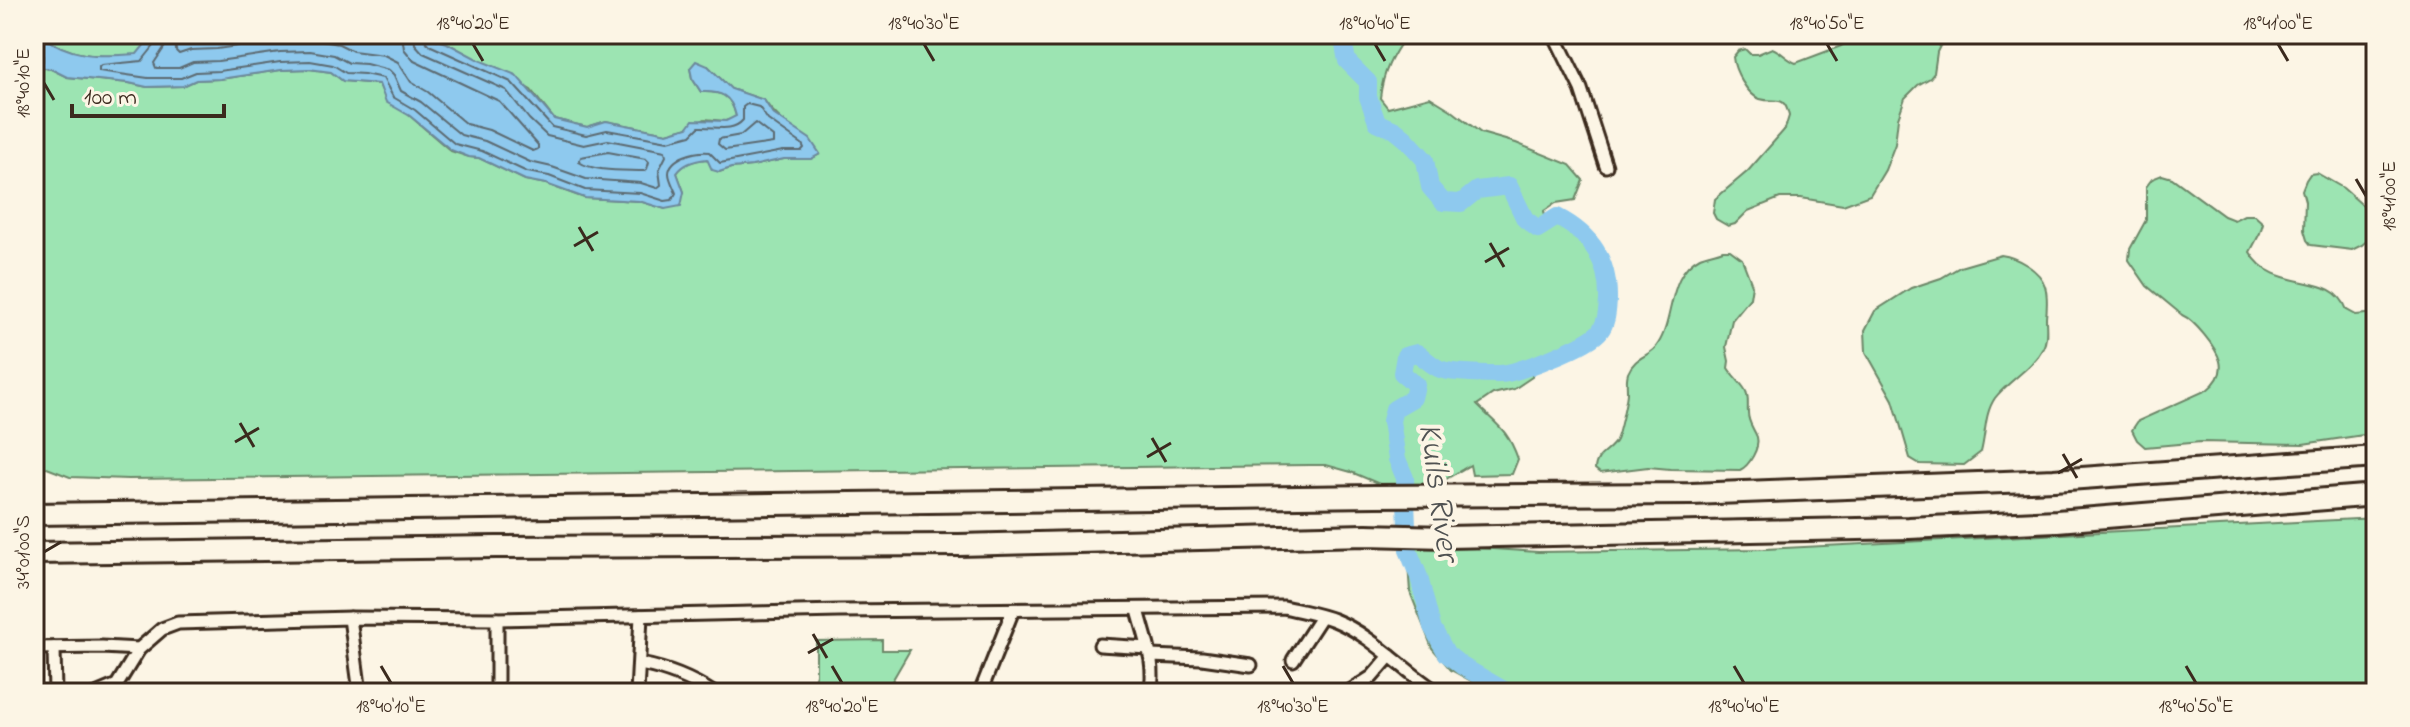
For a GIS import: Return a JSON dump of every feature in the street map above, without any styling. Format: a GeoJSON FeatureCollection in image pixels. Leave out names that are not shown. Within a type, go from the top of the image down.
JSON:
{"type":"FeatureCollection","features":[{"type":"Feature","properties":{"kind":"highway"},"geometry":{"type":"LineString","coordinates":[[34,514],[1691,494],[2054,480],[2376,457]]}},
{"type":"Feature","properties":{"kind":"highway"},"geometry":{"type":"LineString","coordinates":[[34,553],[959,545],[1376,535],[1446,537],[1909,528],[2057,521],[2376,495]]}},
{"type":"Feature","properties":{"kind":"street"},"geometry":{"type":"LineString","coordinates":[[1554,34],[1581,89],[1606,166]]}},
{"type":"Feature","properties":{"kind":"street"},"geometry":{"type":"LineString","coordinates":[[98,693],[117,685],[139,649],[162,629],[178,623],[350,618],[497,619],[839,611],[1284,607],[1334,620],[1390,656],[1439,693]]}},
{"type":"Feature","properties":{"kind":"street"},"geometry":{"type":"LineString","coordinates":[[980,693],[1013,610]]}},
{"type":"Feature","properties":{"kind":"street"},"geometry":{"type":"LineString","coordinates":[[1138,610],[1154,677],[1154,691]]}},
{"type":"Feature","properties":{"kind":"street"},"geometry":{"type":"LineString","coordinates":[[637,693],[641,616]]}},
{"type":"Feature","properties":{"kind":"street"},"geometry":{"type":"LineString","coordinates":[[1293,660],[1321,617]]}},
{"type":"Feature","properties":{"kind":"street"},"geometry":{"type":"LineString","coordinates":[[350,618],[360,693]]}},
{"type":"Feature","properties":{"kind":"street"},"geometry":{"type":"LineString","coordinates":[[497,619],[497,693]]}},
{"type":"Feature","properties":{"kind":"street"},"geometry":{"type":"LineString","coordinates":[[1100,645],[1251,665]]}},
{"type":"Feature","properties":{"kind":"street"},"geometry":{"type":"LineString","coordinates":[[34,648],[87,646],[139,649]]}},
{"type":"Feature","properties":{"kind":"street"},"geometry":{"type":"LineString","coordinates":[[54,648],[55,693]]}},
{"type":"Feature","properties":{"kind":"street"},"geometry":{"type":"LineString","coordinates":[[1347,693],[1372,677],[1390,656]]}},
{"type":"Feature","properties":{"kind":"street"},"geometry":{"type":"LineString","coordinates":[[640,664],[672,671],[713,693]]}},
{"type":"Feature","properties":{"kind":"green space"},"geometry":{"type":"Polygon","coordinates":[[[39,34],[145,34],[147,43],[137,55],[97,56],[62,48],[39,34]]]}},
{"type":"Feature","properties":{"kind":"green space"},"geometry":{"type":"Polygon","coordinates":[[[418,34],[1407,34],[1383,80],[1380,98],[1388,108],[1430,97],[1481,133],[1516,143],[1570,165],[1583,180],[1575,200],[1556,203],[1544,211],[1546,222],[1557,217],[1570,224],[1596,251],[1608,287],[1606,317],[1600,331],[1587,342],[1570,352],[1534,363],[1532,377],[1514,389],[1493,394],[1477,405],[1510,441],[1518,459],[1512,474],[1472,475],[1470,465],[1436,485],[1382,485],[1326,465],[128,479],[70,477],[34,463],[34,43],[43,50],[43,61],[39,67],[67,77],[147,87],[183,86],[196,80],[309,69],[331,72],[343,81],[379,84],[383,93],[451,151],[479,158],[525,180],[584,198],[639,201],[665,209],[684,192],[677,173],[690,162],[707,159],[719,172],[784,159],[810,159],[820,154],[807,139],[777,116],[764,100],[731,89],[708,66],[690,68],[692,78],[701,92],[714,92],[728,99],[735,118],[725,121],[705,119],[667,133],[606,121],[587,127],[554,119],[531,90],[447,43],[418,34]]]}},
{"type":"Feature","properties":{"kind":"green space"},"geometry":{"type":"Polygon","coordinates":[[[1850,34],[1946,34],[1937,52],[1934,73],[1905,98],[1898,118],[1895,144],[1885,170],[1870,195],[1843,205],[1780,198],[1748,211],[1735,224],[1728,226],[1716,219],[1713,213],[1715,199],[1748,171],[1785,129],[1789,116],[1782,102],[1760,99],[1750,93],[1733,57],[1745,49],[1750,54],[1758,54],[1772,48],[1796,63],[1841,46],[1850,34]]]}},
{"type":"Feature","properties":{"kind":"green space"},"geometry":{"type":"Polygon","coordinates":[[[2317,173],[2343,188],[2376,217],[2376,233],[2362,245],[2352,250],[2311,245],[2307,240],[2302,190],[2310,174],[2317,173]]]}},
{"type":"Feature","properties":{"kind":"green space"},"geometry":{"type":"Polygon","coordinates":[[[2162,175],[2172,178],[2224,216],[2234,220],[2244,215],[2254,215],[2263,223],[2250,252],[2261,265],[2274,273],[2329,290],[2340,298],[2347,310],[2356,315],[2376,313],[2376,428],[2370,434],[2303,444],[2201,442],[2145,447],[2137,440],[2132,430],[2138,421],[2207,390],[2220,374],[2218,355],[2204,335],[2147,286],[2129,260],[2130,249],[2146,220],[2146,187],[2152,179],[2162,175]]]}},
{"type":"Feature","properties":{"kind":"green space"},"geometry":{"type":"Polygon","coordinates":[[[1730,250],[1742,259],[1752,285],[1750,298],[1732,320],[1726,347],[1728,368],[1747,394],[1749,420],[1758,441],[1753,456],[1740,470],[1648,467],[1600,473],[1595,469],[1598,459],[1616,440],[1619,431],[1627,396],[1628,373],[1658,344],[1682,274],[1700,257],[1730,250]]]}},
{"type":"Feature","properties":{"kind":"green space"},"geometry":{"type":"Polygon","coordinates":[[[2001,255],[2027,265],[2045,286],[2045,345],[2033,362],[1991,404],[1981,452],[1964,465],[1920,464],[1910,458],[1893,400],[1866,352],[1865,330],[1875,311],[1911,288],[1941,278],[1960,267],[2001,255]]]}},
{"type":"Feature","properties":{"kind":"green space"},"geometry":{"type":"Polygon","coordinates":[[[2376,518],[2376,693],[1493,693],[1451,670],[1432,648],[1410,592],[1408,564],[1415,544],[1538,552],[1765,549],[2376,518]]]}},
{"type":"Feature","properties":{"kind":"green space"},"geometry":{"type":"Polygon","coordinates":[[[882,640],[882,650],[910,650],[885,693],[824,693],[824,688],[813,684],[816,641],[882,640]]]}},
{"type":"Feature","properties":{"kind":"water"},"geometry":{"type":"Polygon","coordinates":[[[34,34],[74,52],[110,56],[137,54],[146,43],[145,34],[419,34],[447,43],[516,75],[554,119],[587,127],[606,121],[667,133],[688,127],[693,120],[726,121],[736,116],[731,103],[724,96],[701,92],[690,68],[696,61],[708,66],[731,89],[764,100],[773,114],[810,139],[820,154],[811,159],[784,159],[719,172],[712,170],[707,159],[690,163],[677,173],[684,192],[681,206],[665,209],[639,201],[585,198],[525,180],[479,158],[451,150],[410,116],[386,102],[379,84],[343,81],[331,72],[309,69],[196,80],[183,86],[147,87],[67,77],[39,67],[43,61],[43,50],[34,43],[34,34]]]}},
{"type":"Feature","properties":{"kind":"waterway","name":"Kuils River"},"geometry":{"type":"LineString","coordinates":[[1346,34],[1343,40],[1347,61],[1368,82],[1368,97],[1377,122],[1395,130],[1425,160],[1430,187],[1443,202],[1461,203],[1477,190],[1509,186],[1525,219],[1538,229],[1557,217],[1580,232],[1596,251],[1605,274],[1608,301],[1602,328],[1582,344],[1552,358],[1508,373],[1494,374],[1448,371],[1436,367],[1417,353],[1405,356],[1402,373],[1416,385],[1413,398],[1394,409],[1391,421],[1397,459],[1405,478],[1408,550],[1419,577],[1432,627],[1447,654],[1509,693]]}}]}
